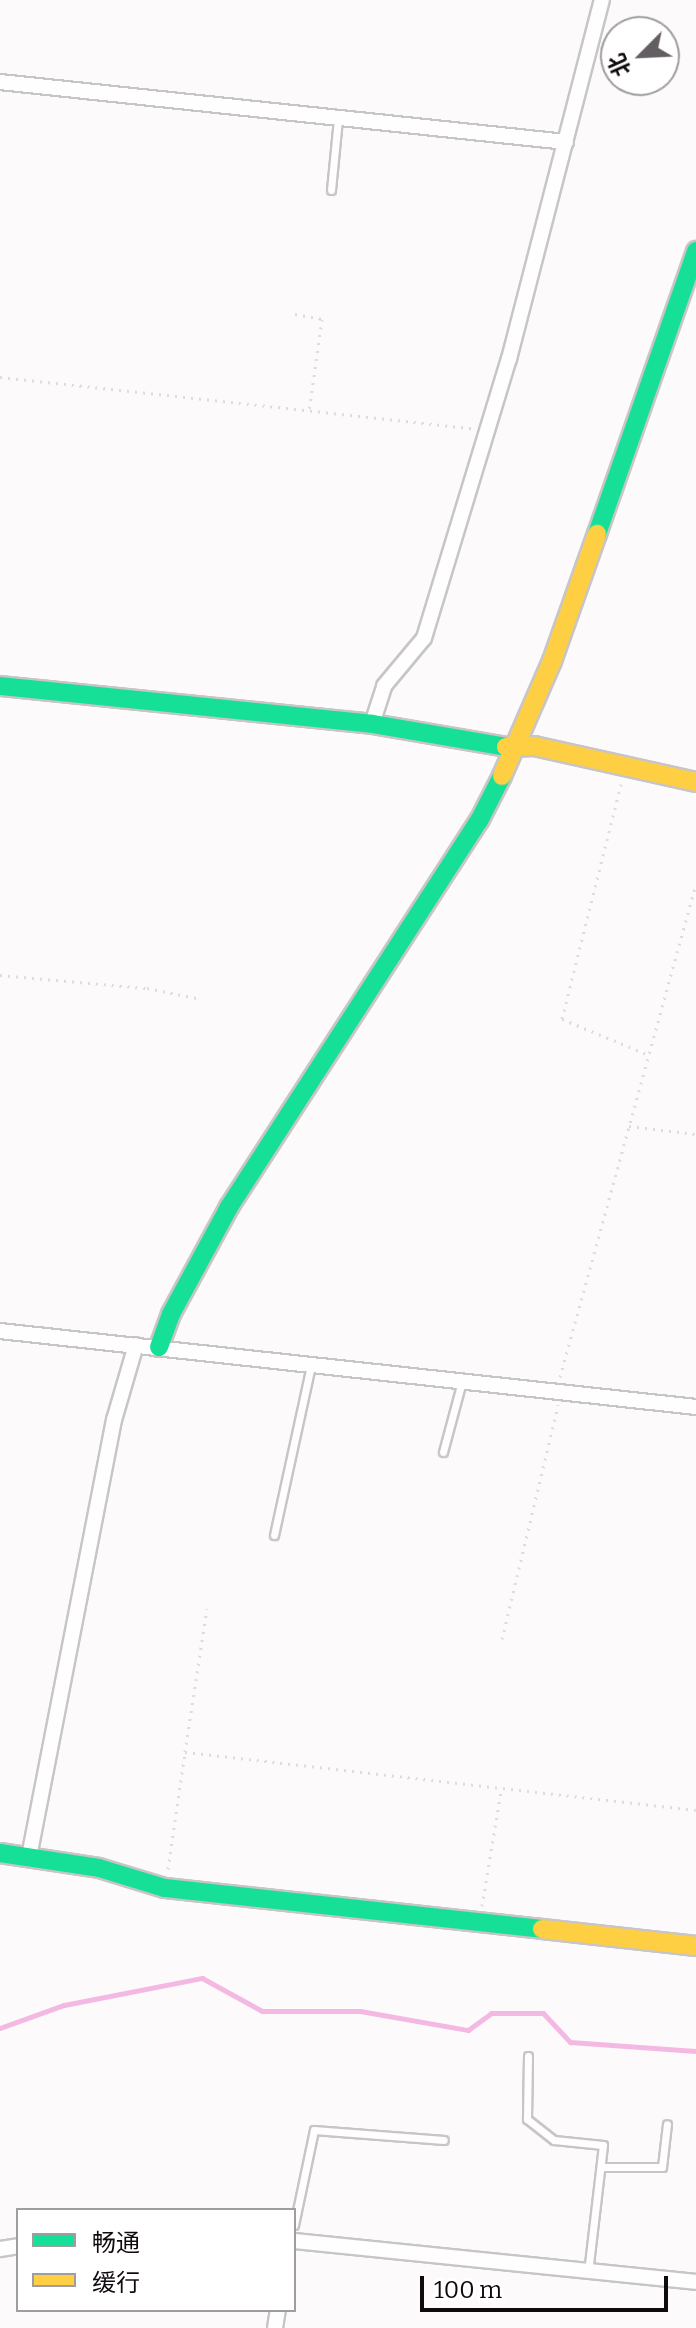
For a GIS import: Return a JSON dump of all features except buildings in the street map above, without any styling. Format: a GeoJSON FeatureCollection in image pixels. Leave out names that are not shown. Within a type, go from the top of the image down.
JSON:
{"type":"FeatureCollection","features":[{"type":"Feature","properties":{"kind":"street"},"geometry":{"type":"LineString","coordinates":[[381,726],[392,672],[424,638],[487,430],[602,0]]}},
{"type":"Feature","properties":{"kind":"street"},"geometry":{"type":"LineString","coordinates":[[0,82],[566,142]]}},
{"type":"Feature","properties":{"kind":"street"},"geometry":{"type":"LineString","coordinates":[[159,1347],[171,1314],[229,1207],[479,821],[517,746],[690,292],[696,251]]}},
{"type":"Feature","properties":{"kind":"street"},"geometry":{"type":"LineString","coordinates":[[0,686],[381,726],[517,746],[696,782]]}},
{"type":"Feature","properties":{"kind":"street"},"geometry":{"type":"LineString","coordinates":[[0,1331],[696,1407]]}},
{"type":"Feature","properties":{"kind":"street"},"geometry":{"type":"LineString","coordinates":[[29,1857],[114,1420],[136,1345]]}},
{"type":"Feature","properties":{"kind":"street"},"geometry":{"type":"LineString","coordinates":[[0,1853],[99,1868],[165,1888],[696,1946]]}},
{"type":"Feature","properties":{"kind":"street"},"geometry":{"type":"LineString","coordinates":[[296,2241],[588,2274],[696,2282]]}},
{"type":"Feature","properties":{"kind":"lane"},"geometry":{"type":"LineString","coordinates":[[331,190],[338,118]]}},
{"type":"Feature","properties":{"kind":"lane"},"geometry":{"type":"LineString","coordinates":[[274,1535],[312,1363]]}},
{"type":"Feature","properties":{"kind":"lane"},"geometry":{"type":"LineString","coordinates":[[443,1452],[462,1380]]}},
{"type":"Feature","properties":{"kind":"lane"},"geometry":{"type":"LineString","coordinates":[[528,2056],[527,2119],[554,2140],[603,2145],[588,2274]]}},
{"type":"Feature","properties":{"kind":"lane"},"geometry":{"type":"LineString","coordinates":[[601,2167],[662,2167],[667,2124]]}},
{"type":"Feature","properties":{"kind":"lane"},"geometry":{"type":"LineString","coordinates":[[296,2216],[314,2130],[444,2140]]}},
{"type":"Feature","properties":{"kind":"path"},"geometry":{"type":"LineString","coordinates":[[295,314],[322,319],[309,411]]}},
{"type":"Feature","properties":{"kind":"path"},"geometry":{"type":"LineString","coordinates":[[0,377],[487,430]]}},
{"type":"Feature","properties":{"kind":"path"},"geometry":{"type":"LineString","coordinates":[[625,766],[562,1019],[649,1055]]}},
{"type":"Feature","properties":{"kind":"path"},"geometry":{"type":"LineString","coordinates":[[502,1639],[560,1392],[696,884]]}},
{"type":"Feature","properties":{"kind":"path"},"geometry":{"type":"LineString","coordinates":[[0,975],[147,988],[196,998]]}},
{"type":"Feature","properties":{"kind":"path"},"geometry":{"type":"LineString","coordinates":[[629,1126],[696,1134]]}},
{"type":"Feature","properties":{"kind":"path"},"geometry":{"type":"LineString","coordinates":[[165,1888],[207,1609]]}},
{"type":"Feature","properties":{"kind":"path"},"geometry":{"type":"LineString","coordinates":[[185,1752],[501,1791],[696,1810]]}},
{"type":"Feature","properties":{"kind":"path"},"geometry":{"type":"LineString","coordinates":[[480,1922],[501,1791]]}},
{"type":"Feature","properties":{"kind":"waterway"},"geometry":{"type":"LineString","coordinates":[[0,2028],[64,2005],[202,1978],[262,2011],[360,2011],[468,2030],[491,2013],[543,2013],[570,2042],[696,2051]]}},
{"type":"Feature","properties":{"kind":"traffic: fast"},"geometry":{"type":"LineString","coordinates":[[597,534],[696,251]]}},
{"type":"Feature","properties":{"kind":"traffic: fast"},"geometry":{"type":"LineString","coordinates":[[0,686],[372,724],[506,747]]}},
{"type":"Feature","properties":{"kind":"traffic: fast"},"geometry":{"type":"LineString","coordinates":[[159,1347],[171,1314],[229,1207],[479,821],[502,776]]}},
{"type":"Feature","properties":{"kind":"traffic: fast"},"geometry":{"type":"LineString","coordinates":[[0,1853],[99,1868],[165,1888],[542,1929]]}},
{"type":"Feature","properties":{"kind":"traffic: slow"},"geometry":{"type":"LineString","coordinates":[[502,776],[552,661],[597,534]]}},
{"type":"Feature","properties":{"kind":"traffic: slow"},"geometry":{"type":"LineString","coordinates":[[506,747],[534,746],[696,782]]}},
{"type":"Feature","properties":{"kind":"traffic: slow"},"geometry":{"type":"LineString","coordinates":[[542,1929],[696,1946]]}}]}
